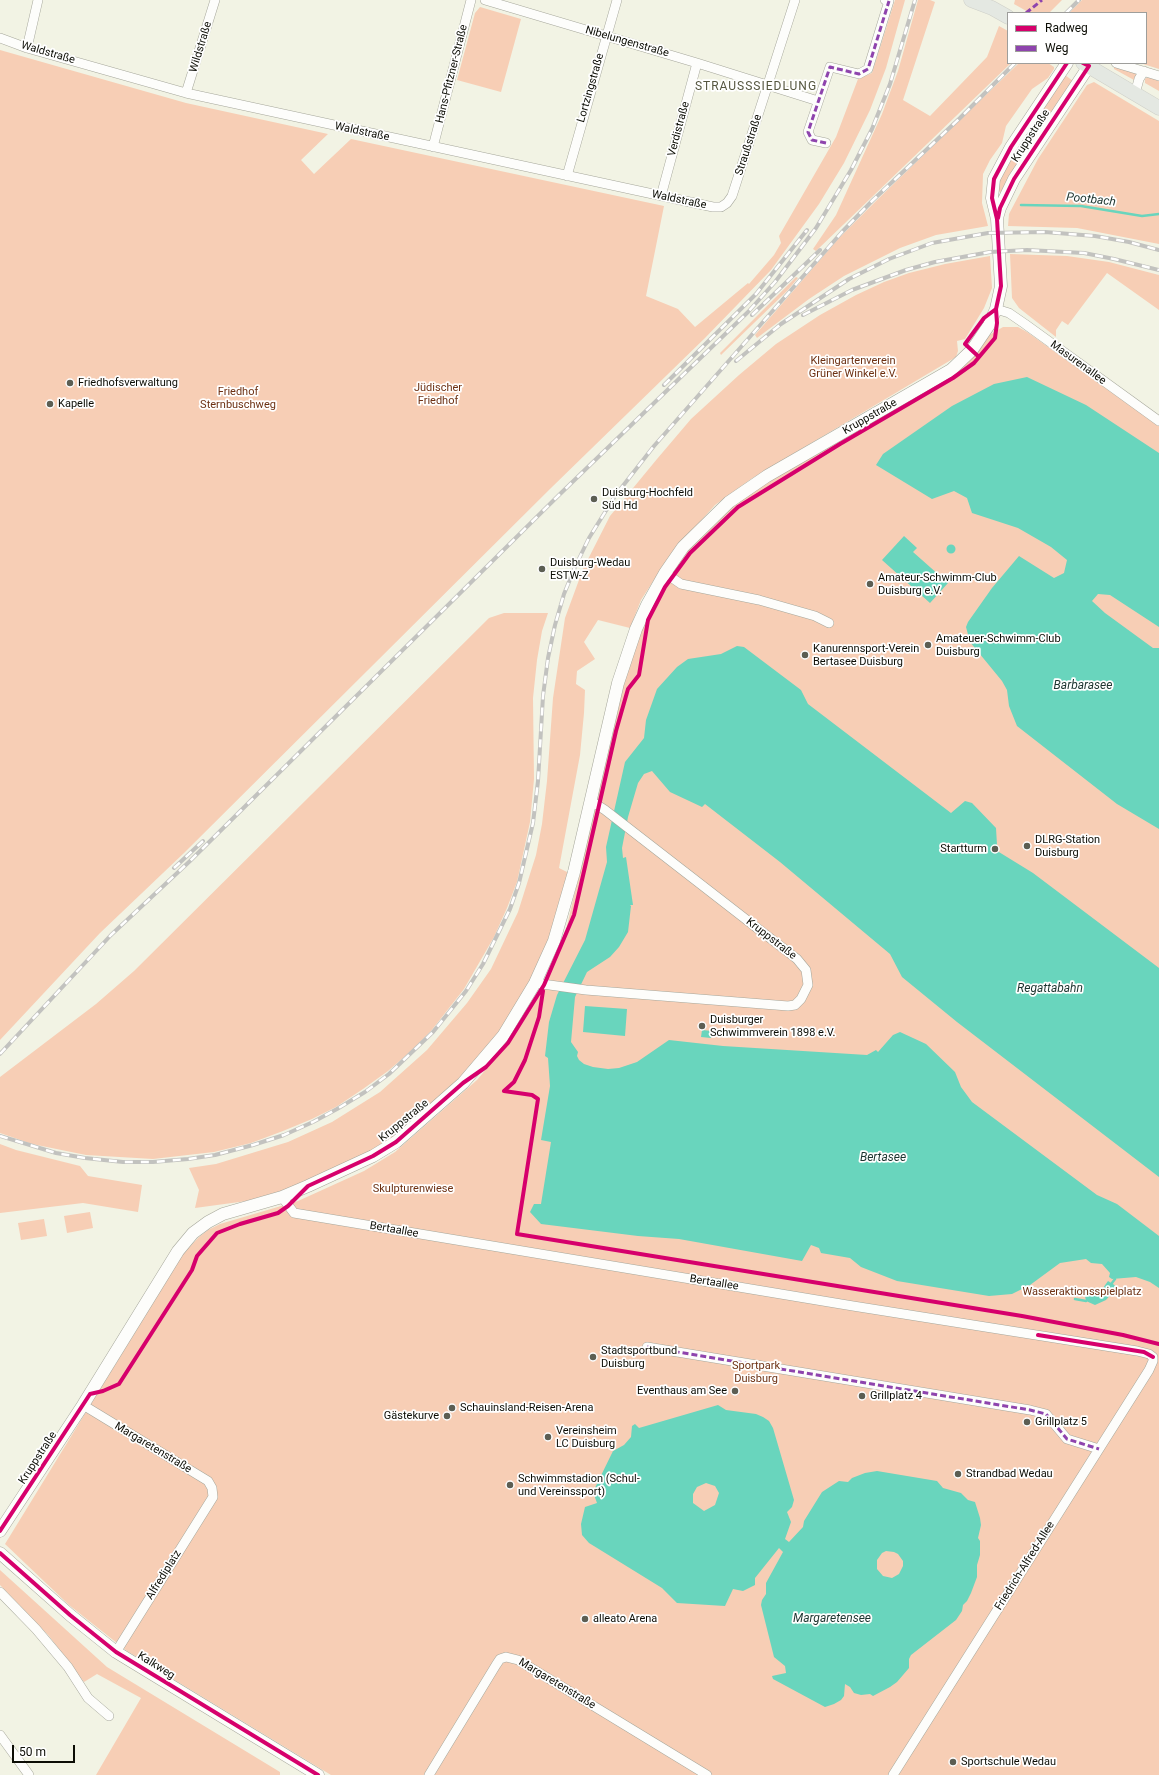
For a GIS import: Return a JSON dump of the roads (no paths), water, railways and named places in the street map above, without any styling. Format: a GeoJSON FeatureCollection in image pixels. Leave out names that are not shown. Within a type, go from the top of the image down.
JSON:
{"type":"FeatureCollection","features":[{"type":"Feature","properties":{"kind":"main road"},"geometry":{"type":"LineString","coordinates":[[970,0],[992,8],[1007,16]]}},
{"type":"Feature","properties":{"kind":"main road"},"geometry":{"type":"LineString","coordinates":[[1088,64],[1159,108]]}},
{"type":"Feature","properties":{"kind":"street"},"geometry":{"type":"LineString","coordinates":[[26,48],[38,0]]}},
{"type":"Feature","properties":{"kind":"street","name":"Wildstraße"},"geometry":{"type":"LineString","coordinates":[[186,93],[215,0]]}},
{"type":"Feature","properties":{"kind":"street","name":"Hans-Pfitzner-Straße"},"geometry":{"type":"LineString","coordinates":[[433,147],[471,0]]}},
{"type":"Feature","properties":{"kind":"street","name":"Nibelungenstraße"},"geometry":{"type":"LineString","coordinates":[[485,0],[768,85]]}},
{"type":"Feature","properties":{"kind":"street","name":"Lortzingstraße"},"geometry":{"type":"LineString","coordinates":[[567,176],[616,0]]}},
{"type":"Feature","properties":{"kind":"street","name":"Straußstraße"},"geometry":{"type":"LineString","coordinates":[[727,203],[732,196],[795,0]]}},
{"type":"Feature","properties":{"kind":"street"},"geometry":{"type":"LineString","coordinates":[[826,143],[812,140],[808,132],[830,67],[859,74],[868,69],[887,1]]}},
{"type":"Feature","properties":{"kind":"street","name":"Waldstraße"},"geometry":{"type":"LineString","coordinates":[[0,38],[26,48],[186,93],[713,207],[721,207],[727,203]]}},
{"type":"Feature","properties":{"kind":"street","name":"Verdistraße"},"geometry":{"type":"LineString","coordinates":[[661,196],[697,63]]}},
{"type":"Feature","properties":{"kind":"street","name":"Kruppstraße"},"geometry":{"type":"LineString","coordinates":[[0,1531],[83,1405],[178,1251],[193,1233],[208,1222],[223,1214],[282,1197],[372,1156],[396,1142],[463,1083],[484,1060],[506,1030],[535,983],[554,941],[564,909],[591,801],[618,683],[630,644],[647,605],[665,573],[684,547],[729,502],[754,484],[950,370],[972,350],[989,325],[996,309],[1001,286],[997,219],[992,198],[994,179],[1011,147],[1066,64]]}},
{"type":"Feature","properties":{"kind":"street","name":"Kruppstraße"},"geometry":{"type":"LineString","coordinates":[[997,219],[1000,208],[1014,179],[1088,64]]}},
{"type":"Feature","properties":{"kind":"street"},"geometry":{"type":"LineString","coordinates":[[1120,64],[1159,76]]}},
{"type":"Feature","properties":{"kind":"street"},"geometry":{"type":"LineString","coordinates":[[1135,94],[1139,79],[1144,71]]}},
{"type":"Feature","properties":{"kind":"street"},"geometry":{"type":"LineString","coordinates":[[768,85],[818,101]]}},
{"type":"Feature","properties":{"kind":"street","name":"Masurenallee"},"geometry":{"type":"LineString","coordinates":[[996,309],[1009,314],[1025,324],[1159,421]]}},
{"type":"Feature","properties":{"kind":"street"},"geometry":{"type":"LineString","coordinates":[[665,573],[681,584],[759,600],[816,616],[829,623]]}},
{"type":"Feature","properties":{"kind":"street","name":"Kruppstraße"},"geometry":{"type":"LineString","coordinates":[[535,983],[556,987],[788,1006],[795,1005],[801,999],[808,985],[806,970],[797,959],[591,801]]}},
{"type":"Feature","properties":{"kind":"street","name":"Bertaallee"},"geometry":{"type":"LineString","coordinates":[[282,1197],[294,1213],[1137,1351],[1149,1354],[1153,1357]]}},
{"type":"Feature","properties":{"kind":"street"},"geometry":{"type":"LineString","coordinates":[[647,1347],[1030,1410],[1046,1414],[1067,1439],[1099,1450]]}},
{"type":"Feature","properties":{"kind":"street","name":"Friedrich-Alfred-Allee"},"geometry":{"type":"LineString","coordinates":[[894,1775],[1149,1370],[1153,1357]]}},
{"type":"Feature","properties":{"kind":"street","name":"Margaretenstraße"},"geometry":{"type":"LineString","coordinates":[[83,1405],[208,1481],[212,1488],[213,1497]]}},
{"type":"Feature","properties":{"kind":"street","name":"Alfrediplatz"},"geometry":{"type":"LineString","coordinates":[[116,1652],[213,1497]]}},
{"type":"Feature","properties":{"kind":"street","name":"Kalkweg"},"geometry":{"type":"LineString","coordinates":[[0,1553],[70,1615],[116,1652],[311,1773]]}},
{"type":"Feature","properties":{"kind":"street"},"geometry":{"type":"LineString","coordinates":[[0,1592],[36,1629],[68,1667],[88,1698],[110,1716]]}},
{"type":"Feature","properties":{"kind":"street","name":"Margaretenstraße"},"geometry":{"type":"LineString","coordinates":[[429,1775],[496,1665],[500,1660],[506,1657],[518,1660],[707,1775]]}},
{"type":"Feature","properties":{"kind":"street"},"geometry":{"type":"LineString","coordinates":[[0,1735],[30,1775]]}},
{"type":"Feature","properties":{"kind":"water","name":"Barbarasee"},"geometry":{"type":"Polygon","coordinates":[[[1027,377],[1086,405],[1159,453],[1159,627],[1110,595],[1098,594],[1092,601],[1105,613],[1153,648],[1159,648],[1159,829],[1117,804],[1017,726],[1009,706],[1007,690],[1002,681],[970,642],[966,627],[968,622],[992,588],[1019,556],[1054,578],[1064,573],[1067,560],[1051,547],[1018,528],[972,513],[967,498],[954,491],[932,499],[876,465],[883,454],[952,406],[994,384],[1027,377]]]}},
{"type":"Feature","properties":{"kind":"water"},"geometry":{"type":"Polygon","coordinates":[[[904,536],[917,548],[913,552],[948,583],[930,603],[882,560],[904,536]]]}},
{"type":"Feature","properties":{"kind":"water"},"geometry":{"type":"Polygon","coordinates":[[[951,544],[956,549],[951,554],[946,549],[951,544]]]}},
{"type":"Feature","properties":{"kind":"water"},"geometry":{"type":"Polygon","coordinates":[[[737,646],[744,647],[801,690],[808,704],[951,813],[965,801],[972,803],[996,828],[997,845],[994,849],[1033,873],[1159,968],[1159,1177],[957,1022],[902,977],[890,954],[780,862],[705,804],[702,807],[670,792],[652,771],[644,774],[638,783],[628,817],[622,848],[623,858],[626,857],[633,905],[630,905],[628,932],[619,947],[610,957],[587,972],[575,997],[571,1042],[578,1052],[577,1056],[579,1060],[584,1064],[593,1067],[608,1069],[619,1068],[637,1062],[669,1040],[723,1046],[867,1055],[876,1050],[878,1052],[893,1035],[900,1032],[926,1044],[955,1072],[961,1087],[972,1102],[1097,1195],[1117,1204],[1159,1236],[1159,1288],[1150,1282],[1136,1277],[1112,1279],[1109,1277],[1110,1273],[1102,1264],[1091,1263],[1086,1259],[1060,1263],[1030,1285],[1012,1294],[989,1296],[897,1281],[861,1267],[850,1258],[821,1253],[819,1248],[811,1245],[802,1261],[679,1239],[638,1236],[541,1224],[530,1212],[534,1204],[541,1204],[551,1142],[541,1140],[550,1086],[548,1058],[545,1056],[549,1022],[557,995],[585,940],[607,862],[606,847],[625,762],[644,738],[646,720],[657,689],[677,667],[688,659],[721,654],[737,646]]]}},
{"type":"Feature","properties":{"kind":"water"},"geometry":{"type":"Polygon","coordinates":[[[585,1006],[627,1009],[625,1036],[583,1032],[585,1006]]]}},
{"type":"Feature","properties":{"kind":"water"},"geometry":{"type":"Polygon","coordinates":[[[702,1030],[712,1031],[711,1038],[701,1037],[702,1030]]]}},
{"type":"Feature","properties":{"kind":"water"},"geometry":{"type":"Polygon","coordinates":[[[1108,1281],[1116,1286],[1106,1300],[1095,1305],[1086,1301],[1085,1296],[1095,1289],[1103,1288],[1108,1281]]]}},
{"type":"Feature","properties":{"kind":"water","name":"Margaretensee"},"geometry":{"type":"Polygon","coordinates":[[[718,1405],[726,1410],[756,1414],[769,1421],[773,1428],[794,1500],[792,1507],[787,1512],[791,1522],[785,1539],[789,1542],[803,1527],[804,1521],[822,1492],[839,1481],[848,1482],[852,1478],[865,1473],[877,1471],[937,1481],[943,1488],[961,1493],[968,1500],[975,1502],[981,1525],[978,1538],[980,1541],[980,1555],[977,1565],[977,1577],[967,1601],[963,1605],[962,1611],[956,1620],[911,1655],[909,1659],[909,1668],[897,1682],[873,1696],[870,1694],[861,1695],[854,1693],[850,1687],[845,1684],[844,1696],[841,1700],[825,1707],[773,1679],[772,1676],[786,1673],[785,1666],[774,1657],[761,1605],[766,1594],[766,1583],[783,1552],[779,1548],[755,1578],[755,1585],[743,1591],[733,1589],[725,1606],[677,1603],[662,1588],[589,1543],[582,1535],[581,1524],[585,1507],[597,1503],[593,1492],[613,1451],[624,1445],[631,1437],[632,1426],[635,1424],[639,1428],[718,1405]],[[706,1483],[697,1487],[693,1494],[693,1503],[704,1511],[715,1505],[719,1493],[715,1486],[706,1483]],[[886,1551],[882,1553],[877,1560],[877,1569],[883,1576],[892,1578],[899,1574],[903,1566],[903,1561],[898,1554],[886,1551]]]}},
{"type":"Feature","properties":{"kind":"waterway","name":"Pootbach"},"geometry":{"type":"LineString","coordinates":[[1021,205],[1081,206],[1142,216],[1159,214]]}},
{"type":"Feature","properties":{"kind":"waterway"},"geometry":{"type":"LineString","coordinates":[[1112,1283],[1115,1279]]}},
{"type":"Feature","properties":{"kind":"waterway"},"geometry":{"type":"LineString","coordinates":[[1075,1299],[1086,1301]]}},
{"type":"Feature","properties":{"kind":"railway"},"geometry":{"type":"LineString","coordinates":[[0,1054],[111,935],[190,861],[559,495],[748,312],[775,282],[816,228],[851,170],[872,129],[890,84],[915,0]]}},
{"type":"Feature","properties":{"kind":"railway"},"geometry":{"type":"LineString","coordinates":[[1067,12],[1079,0]]}},
{"type":"Feature","properties":{"kind":"railway"},"geometry":{"type":"LineString","coordinates":[[871,202],[960,118],[1014,64]]}},
{"type":"Feature","properties":{"kind":"railway"},"geometry":{"type":"LineString","coordinates":[[0,1136],[56,1153],[123,1162],[153,1162],[215,1155],[284,1135],[337,1109],[365,1092],[389,1074],[433,1032],[466,991],[483,964],[510,909],[519,883],[533,823],[538,781],[543,696],[548,658],[555,625],[564,594],[589,538],[615,496],[654,446],[842,232],[874,199]]}},
{"type":"Feature","properties":{"kind":"railway"},"geometry":{"type":"LineString","coordinates":[[664,385],[756,294],[807,230]]}},
{"type":"Feature","properties":{"kind":"railway"},"geometry":{"type":"LineString","coordinates":[[736,361],[781,324],[849,279],[889,259],[932,243],[988,233],[1045,232],[1095,236],[1129,242],[1159,250]]}},
{"type":"Feature","properties":{"kind":"railway"},"geometry":{"type":"LineString","coordinates":[[752,315],[820,250]]}},
{"type":"Feature","properties":{"kind":"railway"},"geometry":{"type":"LineString","coordinates":[[803,315],[852,290],[906,270],[935,262],[990,252],[1027,250],[1084,253],[1159,270]]}},
{"type":"Feature","properties":{"kind":"railway"},"geometry":{"type":"LineString","coordinates":[[174,868],[203,841]]}},
{"type":"Feature","properties":{"kind":"place","name":"Friedhofsverwaltung"},"geometry":{"type":"Point","coordinates":[70,383]}},
{"type":"Feature","properties":{"kind":"place","name":"Kapelle"},"geometry":{"type":"Point","coordinates":[50,404]}},
{"type":"Feature","properties":{"kind":"place","name":"Duisburg-Hochfeld Süd Hd"},"geometry":{"type":"Point","coordinates":[594,499]}},
{"type":"Feature","properties":{"kind":"place","name":"Duisburg-Wedau ESTW-Z"},"geometry":{"type":"Point","coordinates":[542,569]}},
{"type":"Feature","properties":{"kind":"place","name":"Amateur-Schwimm-Club Duisburg e.V."},"geometry":{"type":"Point","coordinates":[870,584]}},
{"type":"Feature","properties":{"kind":"place","name":"Amateuer-Schwimm-Club Duisburg"},"geometry":{"type":"Point","coordinates":[928,645]}},
{"type":"Feature","properties":{"kind":"place","name":"Kanurennsport-Verein Bertasee Duisburg"},"geometry":{"type":"Point","coordinates":[805,655]}},
{"type":"Feature","properties":{"kind":"place","name":"DLRG-Station Duisburg"},"geometry":{"type":"Point","coordinates":[1027,846]}},
{"type":"Feature","properties":{"kind":"place","name":"Startturm"},"geometry":{"type":"Point","coordinates":[995,849]}},
{"type":"Feature","properties":{"kind":"place","name":"Duisburger Schwimmverein 1898 e.V."},"geometry":{"type":"Point","coordinates":[702,1026]}},
{"type":"Feature","properties":{"kind":"place","name":"Stadtsportbund Duisburg"},"geometry":{"type":"Point","coordinates":[593,1357]}},
{"type":"Feature","properties":{"kind":"place","name":"Eventhaus am See"},"geometry":{"type":"Point","coordinates":[735,1391]}},
{"type":"Feature","properties":{"kind":"place","name":"Grillplatz 4"},"geometry":{"type":"Point","coordinates":[862,1396]}},
{"type":"Feature","properties":{"kind":"place","name":"Schauinsland-Reisen-Arena"},"geometry":{"type":"Point","coordinates":[452,1408]}},
{"type":"Feature","properties":{"kind":"place","name":"Gästekurve"},"geometry":{"type":"Point","coordinates":[447,1416]}},
{"type":"Feature","properties":{"kind":"place","name":"Grillplatz 5"},"geometry":{"type":"Point","coordinates":[1027,1422]}},
{"type":"Feature","properties":{"kind":"place","name":"Vereinsheim LC Duisburg"},"geometry":{"type":"Point","coordinates":[548,1437]}},
{"type":"Feature","properties":{"kind":"place","name":"Strandbad Wedau"},"geometry":{"type":"Point","coordinates":[958,1474]}},
{"type":"Feature","properties":{"kind":"place","name":"Schwimmstadion (Schul- und Vereinssport)"},"geometry":{"type":"Point","coordinates":[510,1485]}},
{"type":"Feature","properties":{"kind":"place","name":"alleato Arena"},"geometry":{"type":"Point","coordinates":[585,1619]}},
{"type":"Feature","properties":{"kind":"place","name":"Sportschule Wedau"},"geometry":{"type":"Point","coordinates":[953,1762]}},
{"type":"Feature","properties":{"kind":"district","name":"STRAUSSSIEDLUNG"},"geometry":{"type":"Point","coordinates":[756,87]}},
{"type":"Feature","properties":{"kind":"park label","name":"Kleingartenverein Grüner Winkel e.V."},"geometry":{"type":"Point","coordinates":[853,367]}},
{"type":"Feature","properties":{"kind":"park label","name":"Jüdischer Friedhof"},"geometry":{"type":"Point","coordinates":[438,394]}},
{"type":"Feature","properties":{"kind":"park label","name":"Friedhof Sternbuschweg"},"geometry":{"type":"Point","coordinates":[238,398]}},
{"type":"Feature","properties":{"kind":"park label","name":"Skulpturenwiese"},"geometry":{"type":"Point","coordinates":[413,1189]}},
{"type":"Feature","properties":{"kind":"park label","name":"Wasseraktionsspielplatz"},"geometry":{"type":"Point","coordinates":[1082,1292]}},
{"type":"Feature","properties":{"kind":"park label","name":"Sportpark Duisburg"},"geometry":{"type":"Point","coordinates":[756,1372]}},
{"type":"Feature","properties":{"kind":"water label","name":"Regattabahn"},"geometry":{"type":"Point","coordinates":[1050,989]}},
{"type":"Feature","properties":{"kind":"water label","name":"Bertasee"},"geometry":{"type":"Point","coordinates":[883,1158]}}]}
